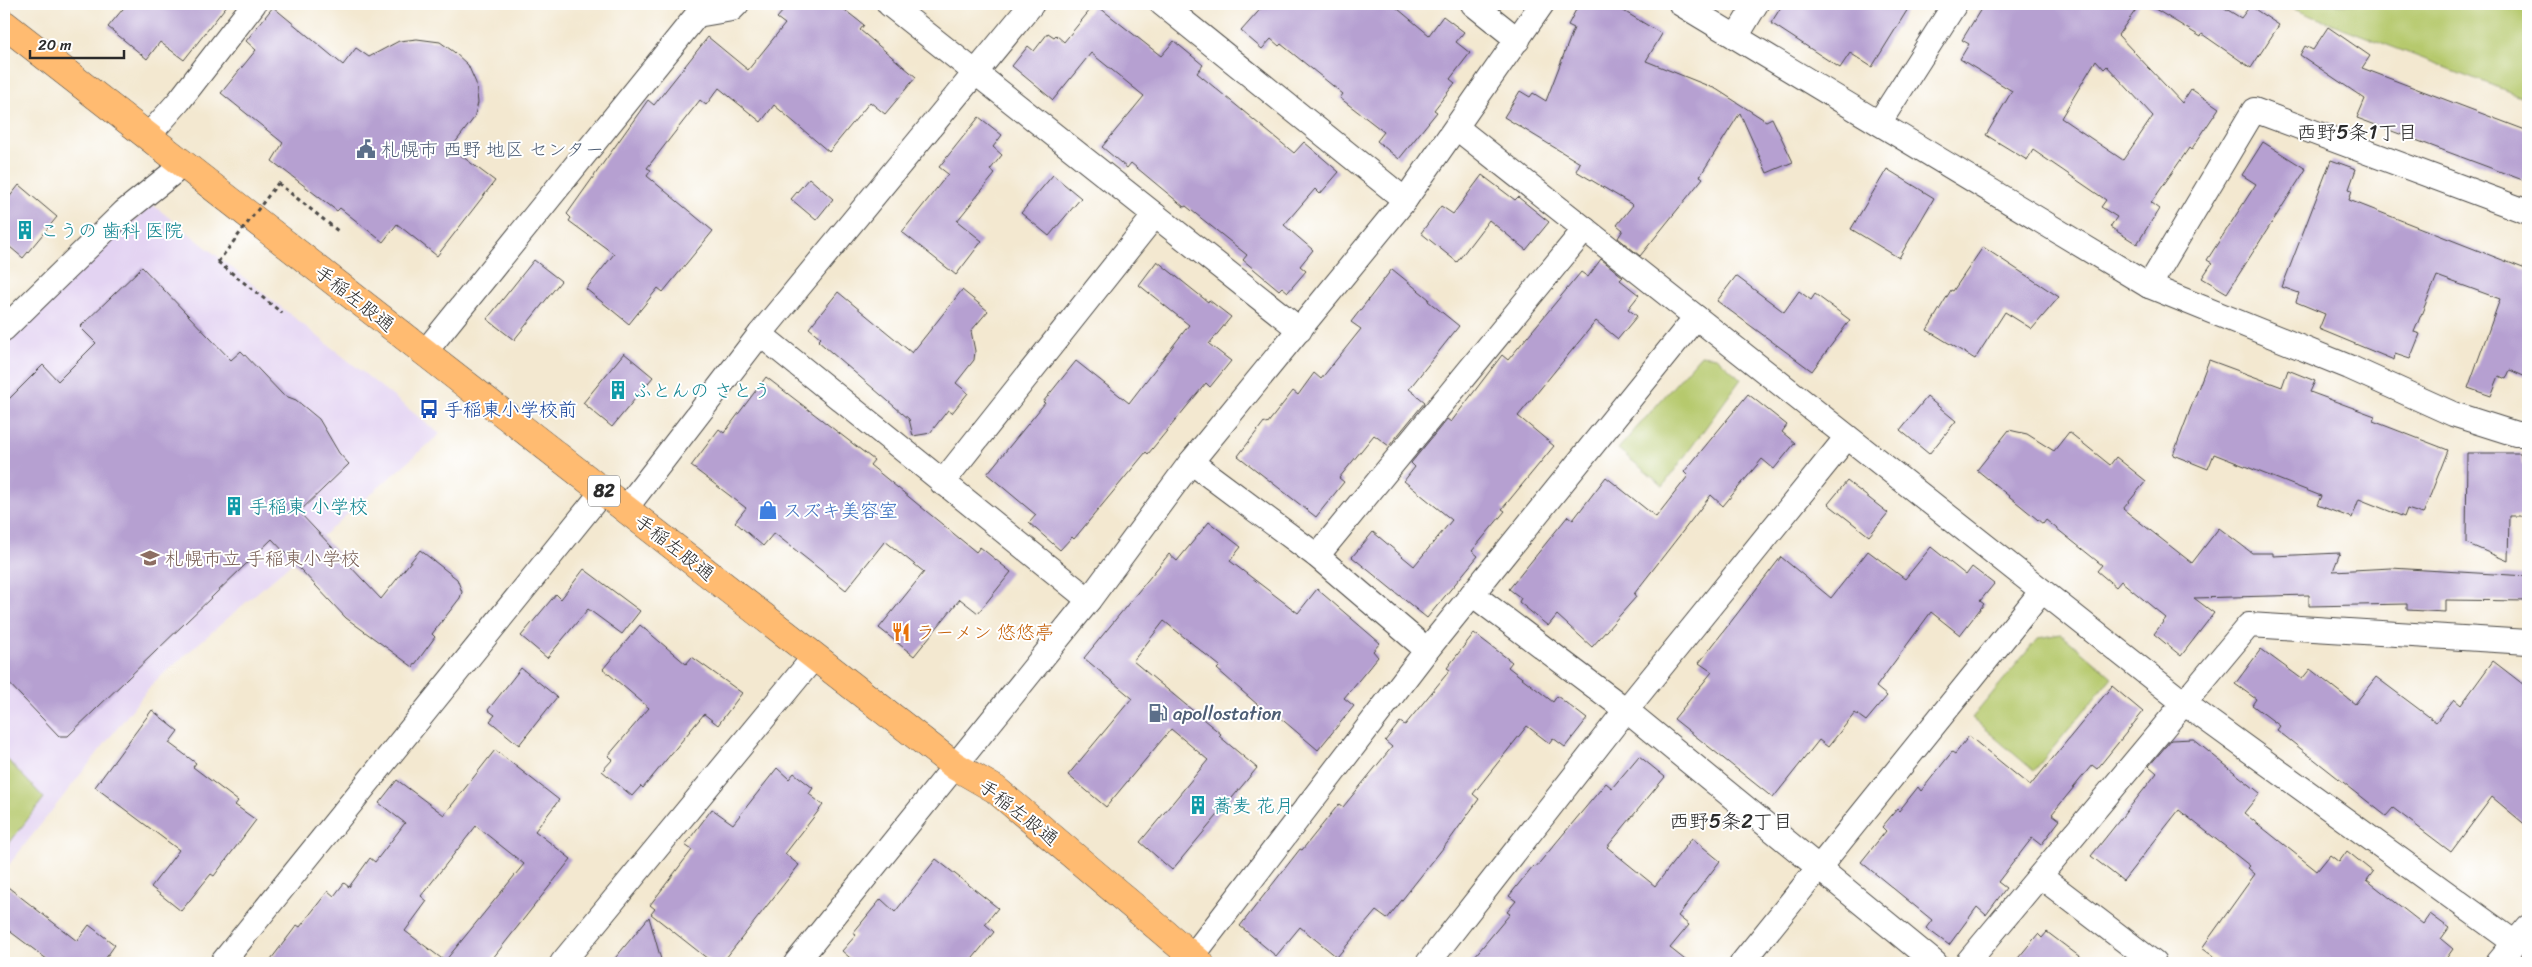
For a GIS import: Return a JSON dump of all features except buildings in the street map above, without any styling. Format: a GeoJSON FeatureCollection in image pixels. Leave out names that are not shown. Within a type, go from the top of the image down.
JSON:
{"type":"FeatureCollection","features":[{"type":"Feature","properties":{"kind":"main road","name":"手稲左股通"},"geometry":{"type":"LineString","coordinates":[[4,24],[955,766],[995,789],[1196,960]]}},
{"type":"Feature","properties":{"kind":"street"},"geometry":{"type":"LineString","coordinates":[[148,136],[179,101],[254,4]]}},
{"type":"Feature","properties":{"kind":"street"},"geometry":{"type":"LineString","coordinates":[[425,352],[697,15],[732,9],[737,4]]}},
{"type":"Feature","properties":{"kind":"street"},"geometry":{"type":"LineString","coordinates":[[889,4],[1300,330]]}},
{"type":"Feature","properties":{"kind":"street"},"geometry":{"type":"LineString","coordinates":[[626,508],[760,334],[1032,4]]}},
{"type":"Feature","properties":{"kind":"street"},"geometry":{"type":"LineString","coordinates":[[1162,4],[1405,200]]}},
{"type":"Feature","properties":{"kind":"street"},"geometry":{"type":"LineString","coordinates":[[1473,4],[1518,40]]}},
{"type":"Feature","properties":{"kind":"street"},"geometry":{"type":"LineString","coordinates":[[808,959],[955,766],[1088,600],[1192,462],[1405,200],[1542,4]]}},
{"type":"Feature","properties":{"kind":"street"},"geometry":{"type":"LineString","coordinates":[[1681,4],[2149,286],[2349,368],[2453,414],[2516,434],[2528,434]]}},
{"type":"Feature","properties":{"kind":"street"},"geometry":{"type":"LineString","coordinates":[[1736,37],[1756,4]]}},
{"type":"Feature","properties":{"kind":"street"},"geometry":{"type":"LineString","coordinates":[[1880,123],[1955,4]]}},
{"type":"Feature","properties":{"kind":"street"},"geometry":{"type":"LineString","coordinates":[[2149,286],[2254,110],[2528,212]]}},
{"type":"Feature","properties":{"kind":"street"},"geometry":{"type":"LineString","coordinates":[[1457,128],[2184,702],[2522,935],[2498,963]]}},
{"type":"Feature","properties":{"kind":"street"},"geometry":{"type":"LineString","coordinates":[[4,328],[124,212],[184,164]]}},
{"type":"Feature","properties":{"kind":"street"},"geometry":{"type":"LineString","coordinates":[[942,483],[1155,215]]}},
{"type":"Feature","properties":{"kind":"street"},"geometry":{"type":"LineString","coordinates":[[1317,556],[1585,229]]}},
{"type":"Feature","properties":{"kind":"street"},"geometry":{"type":"LineString","coordinates":[[1196,960],[1427,650],[1696,317]]}},
{"type":"Feature","properties":{"kind":"street"},"geometry":{"type":"LineString","coordinates":[[760,334],[1088,600]]}},
{"type":"Feature","properties":{"kind":"street"},"geometry":{"type":"LineString","coordinates":[[1428,963],[1626,710],[1847,437]]}},
{"type":"Feature","properties":{"kind":"street"},"geometry":{"type":"LineString","coordinates":[[1192,462],[1317,556],[1427,650]]}},
{"type":"Feature","properties":{"kind":"street"},"geometry":{"type":"LineString","coordinates":[[222,963],[603,491]]}},
{"type":"Feature","properties":{"kind":"street"},"geometry":{"type":"LineString","coordinates":[[1742,963],[2042,591]]}},
{"type":"Feature","properties":{"kind":"street"},"geometry":{"type":"LineString","coordinates":[[1472,594],[1626,710],[1936,963]]}},
{"type":"Feature","properties":{"kind":"street"},"geometry":{"type":"LineString","coordinates":[[1968,963],[2248,625],[2528,642]]}},
{"type":"Feature","properties":{"kind":"street"},"geometry":{"type":"LineString","coordinates":[[562,963],[815,656]]}},
{"type":"Feature","properties":{"kind":"street"},"geometry":{"type":"LineString","coordinates":[[2040,876],[2154,963]]}},
{"type":"Feature","properties":{"kind":"path"},"geometry":{"type":"LineString","coordinates":[[282,313],[218,262],[278,183],[338,231]]}},
{"type":"Feature","properties":{"kind":"shaded area","name":"札幌市立 手稲東小学校"},"geometry":{"type":"Polygon","coordinates":[[[152,204],[440,434],[153,683],[4,871],[4,341],[152,204]]]}},
{"type":"Feature","properties":{"kind":"green space"},"geometry":{"type":"Polygon","coordinates":[[[2276,4],[2528,4],[2528,99],[2291,8],[2276,4]]]}},
{"type":"Feature","properties":{"kind":"green space"},"geometry":{"type":"Polygon","coordinates":[[[1701,355],[1716,357],[1741,379],[1663,486],[1618,449],[1701,355]]]}},
{"type":"Feature","properties":{"kind":"green space"},"geometry":{"type":"Polygon","coordinates":[[[2061,634],[2112,677],[2034,771],[1972,718],[2038,638],[2061,634]]]}},
{"type":"Feature","properties":{"kind":"green space"},"geometry":{"type":"Polygon","coordinates":[[[4,756],[44,798],[4,850],[4,756]]]}},
{"type":"Feature","properties":{"kind":"place","name":"札幌市 西野 地区 センター"},"geometry":{"type":"Point","coordinates":[366,149]}},
{"type":"Feature","properties":{"kind":"place","name":"こうの 歯科 医院"},"geometry":{"type":"Point","coordinates":[25,230]}},
{"type":"Feature","properties":{"kind":"place","name":"ふとんの さとう"},"geometry":{"type":"Point","coordinates":[618,390]}},
{"type":"Feature","properties":{"kind":"place","name":"手稲東小学校前"},"geometry":{"type":"Point","coordinates":[429,409]}},
{"type":"Feature","properties":{"kind":"place","name":"手稲東 小学校"},"geometry":{"type":"Point","coordinates":[234,506]}},
{"type":"Feature","properties":{"kind":"place","name":"スズキ美容室"},"geometry":{"type":"Point","coordinates":[768,510]}},
{"type":"Feature","properties":{"kind":"place","name":"札幌市立 手稲東小学校"},"geometry":{"type":"Point","coordinates":[150,558]}},
{"type":"Feature","properties":{"kind":"place","name":"ラーメン 悠悠亭"},"geometry":{"type":"Point","coordinates":[901,632]}},
{"type":"Feature","properties":{"kind":"place","name":"apollostation"},"geometry":{"type":"Point","coordinates":[1158,713]}},
{"type":"Feature","properties":{"kind":"place","name":"蕎麦 花月"},"geometry":{"type":"Point","coordinates":[1198,805]}},
{"type":"Feature","properties":{"kind":"district","name":"西野5条1丁目"},"geometry":{"type":"Point","coordinates":[2357,132]}},
{"type":"Feature","properties":{"kind":"district","name":"西野5条2丁目"},"geometry":{"type":"Point","coordinates":[1731,821]}}]}
